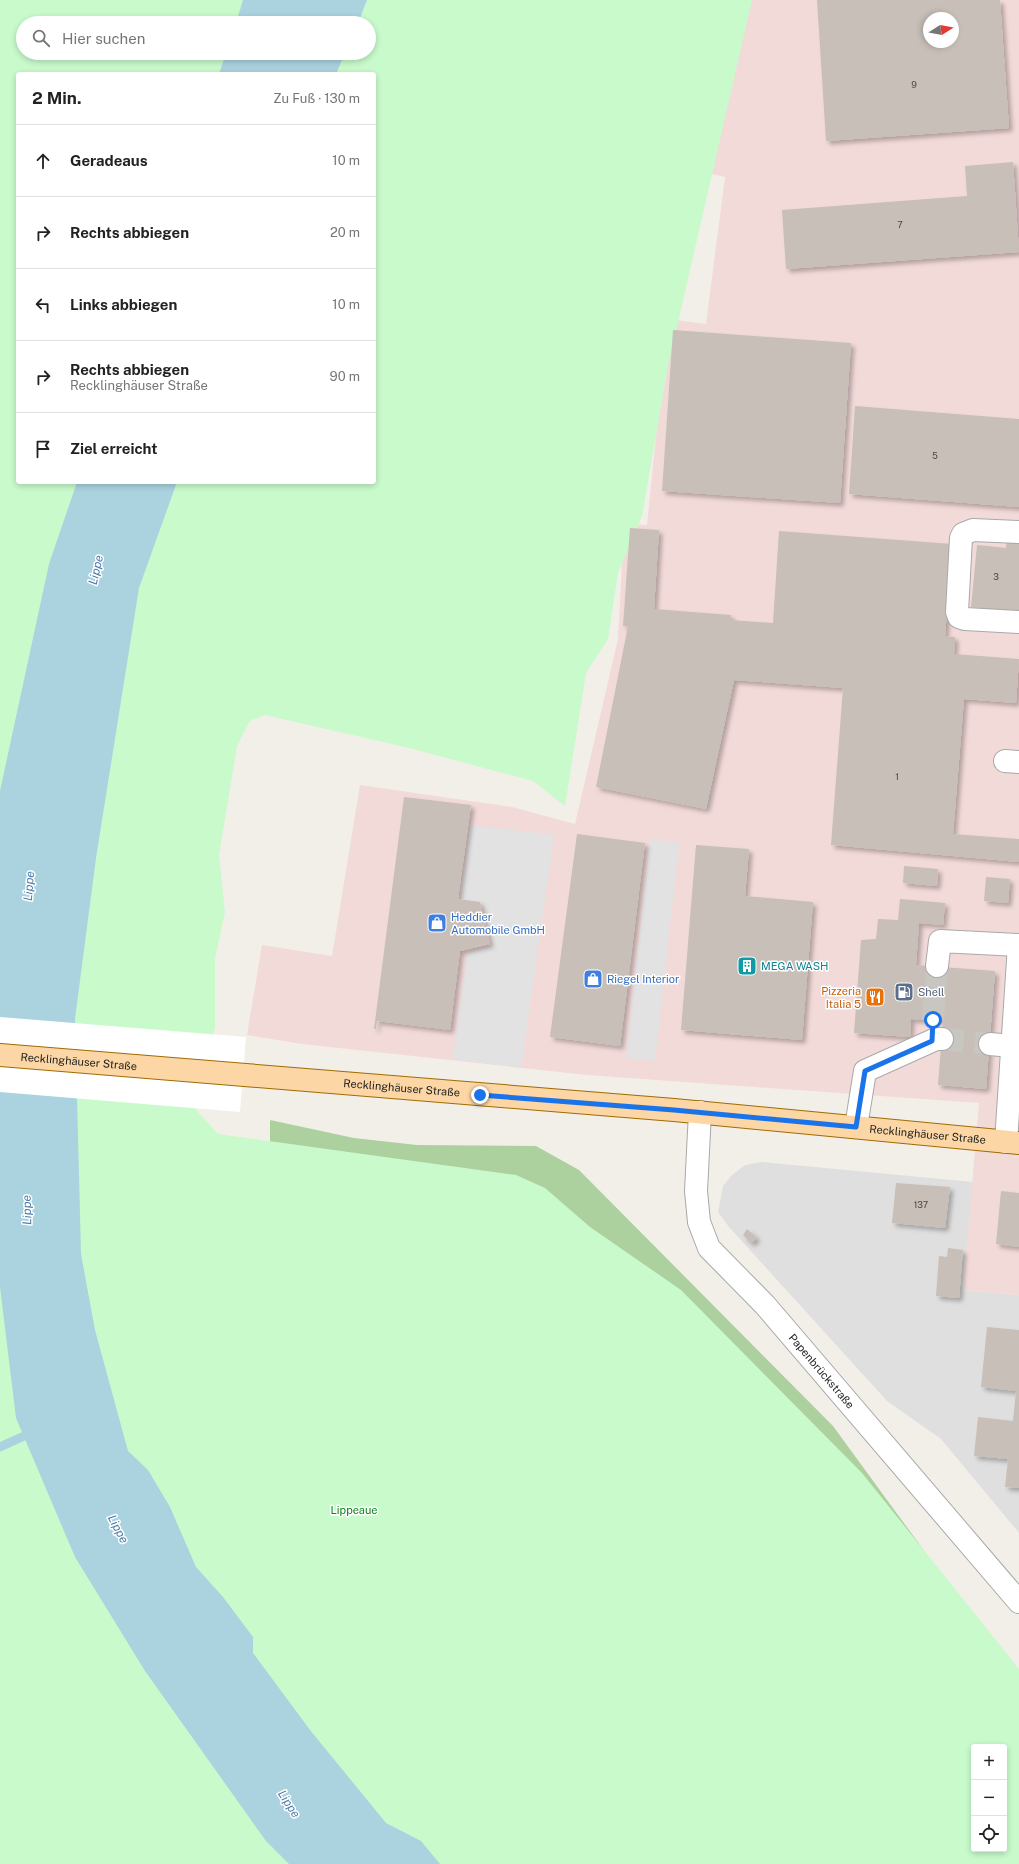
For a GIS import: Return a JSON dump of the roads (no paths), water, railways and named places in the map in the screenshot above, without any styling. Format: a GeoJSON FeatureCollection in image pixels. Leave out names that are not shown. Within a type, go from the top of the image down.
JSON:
{"type":"FeatureCollection","features":[{"type":"Feature","properties":{"kind":"main road","name":"Recklinghäuser Straße"},"geometry":{"type":"LineString","coordinates":[[0,1055],[239,1076],[700,1112],[1013,1142]]}},
{"type":"Feature","properties":{"kind":"street"},"geometry":{"type":"LineString","coordinates":[[1019,532],[973,530],[963,534],[961,538],[957,612],[959,617],[965,618],[1019,622]]}},
{"type":"Feature","properties":{"kind":"street"},"geometry":{"type":"LineString","coordinates":[[937,966],[940,941],[1019,945],[1011,1046],[1013,1142]]}},
{"type":"Feature","properties":{"kind":"street"},"geometry":{"type":"LineString","coordinates":[[856,1127],[865,1071],[935,1033]]}},
{"type":"Feature","properties":{"kind":"street"},"geometry":{"type":"LineString","coordinates":[[990,1044],[1011,1046]]}},
{"type":"Feature","properties":{"kind":"street","name":"Papenbrückstraße"},"geometry":{"type":"LineString","coordinates":[[700,1112],[696,1191],[699,1222],[709,1248],[765,1305],[1019,1602]]}},
{"type":"Feature","properties":{"kind":"water"},"geometry":{"type":"Polygon","coordinates":[[[243,0],[367,0],[361,16],[238,16],[243,0]]]}},
{"type":"Feature","properties":{"kind":"water"},"geometry":{"type":"Polygon","coordinates":[[[224,60],[342,60],[337,72],[220,72],[224,60]]]}},
{"type":"Feature","properties":{"kind":"water","name":"Lippe"},"geometry":{"type":"Polygon","coordinates":[[[76,484],[176,484],[139,588],[96,858],[75,1019],[81,1254],[95,1330],[128,1451],[148,1470],[170,1507],[196,1567],[223,1597],[253,1637],[253,1653],[310,1730],[386,1823],[421,1841],[440,1864],[289,1864],[266,1841],[145,1671],[75,1557],[16,1418],[0,1287],[0,791],[49,564],[76,484]]]}},
{"type":"Feature","properties":{"kind":"waterway"},"geometry":{"type":"LineString","coordinates":[[0,1447],[33,1432]]}},
{"type":"Feature","properties":{"kind":"tunnel"},"geometry":{"type":"LineString","coordinates":[[933,1020],[937,966]]}},
{"type":"Feature","properties":{"kind":"tunnel"},"geometry":{"type":"LineString","coordinates":[[942,1039],[990,1044]]}},
{"type":"Feature","properties":{"kind":"place","name":"Heddier Automobile GmbH"},"geometry":{"type":"Point","coordinates":[437,923]}},
{"type":"Feature","properties":{"kind":"place","name":"MEGA WASH"},"geometry":{"type":"Point","coordinates":[747,966]}},
{"type":"Feature","properties":{"kind":"place","name":"Riegel Interior"},"geometry":{"type":"Point","coordinates":[593,979]}},
{"type":"Feature","properties":{"kind":"place","name":"Shell"},"geometry":{"type":"Point","coordinates":[904,992]}},
{"type":"Feature","properties":{"kind":"place","name":"Pizzeria Italia 5"},"geometry":{"type":"Point","coordinates":[875,997]}},
{"type":"Feature","properties":{"kind":"park label","name":"Lippeaue"},"geometry":{"type":"Point","coordinates":[354,1510]}}]}
